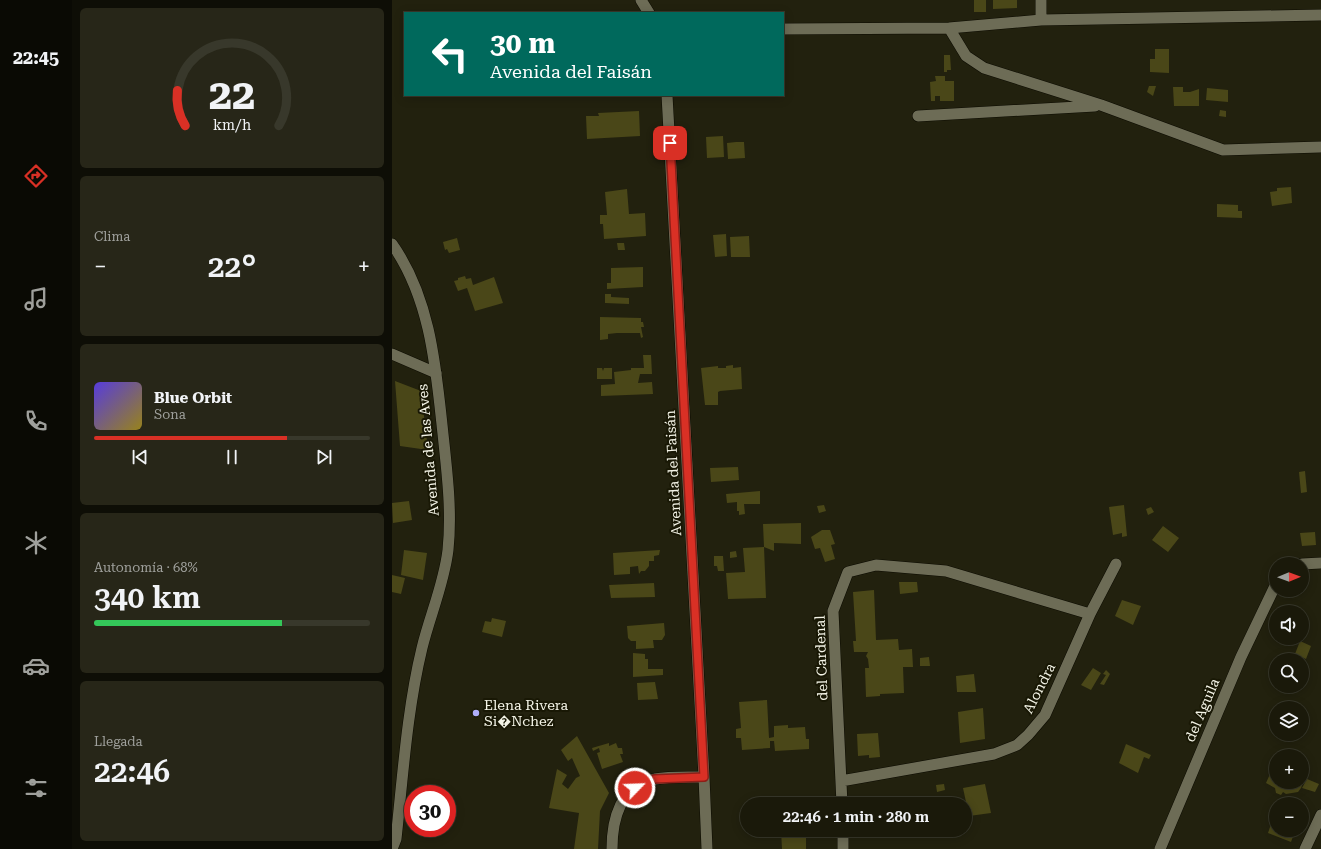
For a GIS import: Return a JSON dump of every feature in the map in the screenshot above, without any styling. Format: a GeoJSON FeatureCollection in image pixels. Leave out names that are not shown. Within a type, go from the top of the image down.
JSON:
{"type":"FeatureCollection","features":[{"type":"Feature","properties":{"kind":"street"},"geometry":{"type":"LineString","coordinates":[[642,0],[648,12]]}},
{"type":"Feature","properties":{"kind":"street"},"geometry":{"type":"LineString","coordinates":[[1041,0],[1041,20]]}},
{"type":"Feature","properties":{"kind":"street"},"geometry":{"type":"LineString","coordinates":[[784,30],[948,28],[1041,20],[1321,16]]}},
{"type":"Feature","properties":{"kind":"street"},"geometry":{"type":"LineString","coordinates":[[948,28],[966,56],[984,68],[1101,105],[1223,150],[1321,147]]}},
{"type":"Feature","properties":{"kind":"street","name":"Avenida del Faisán"},"geometry":{"type":"LineString","coordinates":[[667,96],[707,849]]}},
{"type":"Feature","properties":{"kind":"street"},"geometry":{"type":"LineString","coordinates":[[918,116],[1101,105]]}},
{"type":"Feature","properties":{"kind":"street","name":"Avenida de las Aves"},"geometry":{"type":"LineString","coordinates":[[392,244],[402,259],[425,315],[436,373],[449,493],[448,550],[437,599],[422,646],[413,691],[396,838],[392,849]]}},
{"type":"Feature","properties":{"kind":"street"},"geometry":{"type":"LineString","coordinates":[[392,354],[436,373]]}},
{"type":"Feature","properties":{"kind":"street"},"geometry":{"type":"LineString","coordinates":[[1309,564],[1321,563]]}},
{"type":"Feature","properties":{"kind":"street","name":"Alondra"},"geometry":{"type":"LineString","coordinates":[[841,780],[994,754],[1017,745],[1028,735],[1044,715],[1090,614],[1116,564]]}},
{"type":"Feature","properties":{"kind":"street","name":"del Cardenal"},"geometry":{"type":"LineString","coordinates":[[842,797],[833,611],[848,572],[876,565],[946,570],[1090,614]]}},
{"type":"Feature","properties":{"kind":"street","name":"del Aguila"},"geometry":{"type":"LineString","coordinates":[[1160,849],[1241,657],[1270,597]]}},
{"type":"Feature","properties":{"kind":"street"},"geometry":{"type":"LineString","coordinates":[[612,849],[612,833],[618,807],[635,788],[654,779],[704,777]]}},
{"type":"Feature","properties":{"kind":"street"},"geometry":{"type":"LineString","coordinates":[[1305,849],[1321,815]]}},
{"type":"Feature","properties":{"kind":"street"},"geometry":{"type":"LineString","coordinates":[[843,837],[843,849]]}},
{"type":"Feature","properties":{"kind":"building"},"geometry":{"type":"Polygon","coordinates":[[[974,0],[986,0],[986,12],[974,12],[974,0]]]}},
{"type":"Feature","properties":{"kind":"building"},"geometry":{"type":"Polygon","coordinates":[[[993,0],[1017,0],[1017,8],[993,9],[993,0]]]}},
{"type":"Feature","properties":{"kind":"building"},"geometry":{"type":"Polygon","coordinates":[[[1155,49],[1169,49],[1169,73],[1150,72],[1150,59],[1155,59],[1155,49]]]}},
{"type":"Feature","properties":{"kind":"building"},"geometry":{"type":"Polygon","coordinates":[[[944,55],[950,55],[951,70],[947,70],[947,72],[944,72],[944,55]]]}},
{"type":"Feature","properties":{"kind":"building"},"geometry":{"type":"Polygon","coordinates":[[[935,76],[945,76],[945,81],[954,81],[954,101],[940,101],[940,96],[935,96],[935,101],[931,101],[930,82],[936,81],[935,76]]]}},
{"type":"Feature","properties":{"kind":"building"},"geometry":{"type":"Polygon","coordinates":[[[1149,86],[1156,86],[1153,96],[1147,92],[1149,86]]]}},
{"type":"Feature","properties":{"kind":"building"},"geometry":{"type":"Polygon","coordinates":[[[1173,87],[1183,87],[1183,92],[1190,92],[1199,89],[1199,106],[1174,106],[1173,87]]]}},
{"type":"Feature","properties":{"kind":"building"},"geometry":{"type":"Polygon","coordinates":[[[1207,88],[1228,90],[1228,102],[1206,100],[1207,88]]]}},
{"type":"Feature","properties":{"kind":"building"},"geometry":{"type":"Polygon","coordinates":[[[1220,110],[1226,111],[1226,117],[1219,116],[1220,110]]]}},
{"type":"Feature","properties":{"kind":"building"},"geometry":{"type":"Polygon","coordinates":[[[639,111],[640,136],[587,139],[586,116],[599,116],[598,113],[639,111]]]}},
{"type":"Feature","properties":{"kind":"building"},"geometry":{"type":"Polygon","coordinates":[[[723,136],[724,157],[707,158],[706,137],[723,136]]]}},
{"type":"Feature","properties":{"kind":"building"},"geometry":{"type":"Polygon","coordinates":[[[744,142],[745,158],[728,159],[727,143],[744,142]]]}},
{"type":"Feature","properties":{"kind":"building"},"geometry":{"type":"Polygon","coordinates":[[[1291,187],[1292,203],[1272,206],[1270,192],[1277,191],[1277,188],[1291,187]]]}},
{"type":"Feature","properties":{"kind":"building"},"geometry":{"type":"Polygon","coordinates":[[[627,189],[629,214],[645,213],[646,236],[604,239],[603,224],[600,224],[600,215],[607,215],[605,192],[627,189]]]}},
{"type":"Feature","properties":{"kind":"building"},"geometry":{"type":"Polygon","coordinates":[[[1217,204],[1238,205],[1238,211],[1242,211],[1242,218],[1217,217],[1217,204]]]}},
{"type":"Feature","properties":{"kind":"building"},"geometry":{"type":"Polygon","coordinates":[[[726,234],[727,256],[715,257],[713,235],[726,234]]]}},
{"type":"Feature","properties":{"kind":"building"},"geometry":{"type":"Polygon","coordinates":[[[749,236],[750,257],[731,257],[730,237],[749,236]]]}},
{"type":"Feature","properties":{"kind":"building"},"geometry":{"type":"Polygon","coordinates":[[[457,238],[460,250],[449,253],[447,249],[445,250],[443,242],[457,238]]]}},
{"type":"Feature","properties":{"kind":"building"},"geometry":{"type":"Polygon","coordinates":[[[617,243],[624,243],[625,250],[618,250],[617,243]]]}},
{"type":"Feature","properties":{"kind":"building"},"geometry":{"type":"Polygon","coordinates":[[[643,267],[643,287],[607,289],[607,283],[611,283],[611,268],[643,267]]]}},
{"type":"Feature","properties":{"kind":"building"},"geometry":{"type":"Polygon","coordinates":[[[465,276],[466,279],[471,278],[473,285],[494,277],[503,303],[475,311],[467,288],[458,291],[454,281],[465,276]]]}},
{"type":"Feature","properties":{"kind":"building"},"geometry":{"type":"Polygon","coordinates":[[[605,294],[611,294],[611,297],[629,298],[629,304],[605,303],[605,294]]]}},
{"type":"Feature","properties":{"kind":"building"},"geometry":{"type":"Polygon","coordinates":[[[600,317],[641,318],[641,322],[643,322],[644,327],[641,327],[643,337],[641,338],[640,333],[617,333],[608,334],[608,339],[600,340],[600,317]]]}},
{"type":"Feature","properties":{"kind":"building"},"geometry":{"type":"Polygon","coordinates":[[[643,355],[651,355],[652,374],[640,374],[638,383],[652,382],[653,394],[601,396],[601,385],[615,384],[614,372],[631,370],[631,368],[644,368],[643,355]]]}},
{"type":"Feature","properties":{"kind":"building"},"geometry":{"type":"Polygon","coordinates":[[[733,365],[733,368],[741,367],[742,389],[720,391],[718,392],[718,405],[705,405],[701,368],[718,366],[718,368],[726,368],[726,366],[733,365]]]}},
{"type":"Feature","properties":{"kind":"building"},"geometry":{"type":"Polygon","coordinates":[[[597,368],[602,368],[603,371],[604,368],[612,368],[612,379],[597,379],[597,368]]]}},
{"type":"Feature","properties":{"kind":"building"},"geometry":{"type":"Polygon","coordinates":[[[395,381],[421,391],[428,450],[400,446],[395,381]]]}},
{"type":"Feature","properties":{"kind":"building"},"geometry":{"type":"Polygon","coordinates":[[[738,467],[739,480],[711,482],[710,468],[738,467]]]}},
{"type":"Feature","properties":{"kind":"building"},"geometry":{"type":"Polygon","coordinates":[[[1305,471],[1307,492],[1301,493],[1299,472],[1305,471]]]}},
{"type":"Feature","properties":{"kind":"building"},"geometry":{"type":"Polygon","coordinates":[[[760,491],[760,504],[744,504],[745,514],[739,515],[739,511],[737,511],[737,502],[727,503],[726,494],[760,491]]]}},
{"type":"Feature","properties":{"kind":"building"},"geometry":{"type":"Polygon","coordinates":[[[409,501],[412,520],[393,523],[392,503],[409,501]]]}},
{"type":"Feature","properties":{"kind":"building"},"geometry":{"type":"Polygon","coordinates":[[[824,505],[826,511],[819,513],[817,506],[824,505]]]}},
{"type":"Feature","properties":{"kind":"building"},"geometry":{"type":"Polygon","coordinates":[[[1124,505],[1127,536],[1122,537],[1122,533],[1113,535],[1109,507],[1124,505]]]}},
{"type":"Feature","properties":{"kind":"building"},"geometry":{"type":"Polygon","coordinates":[[[1151,507],[1154,512],[1148,515],[1146,509],[1151,507]]]}},
{"type":"Feature","properties":{"kind":"building"},"geometry":{"type":"Polygon","coordinates":[[[801,523],[801,544],[774,543],[774,551],[764,547],[763,524],[801,523]]]}},
{"type":"Feature","properties":{"kind":"building"},"geometry":{"type":"Polygon","coordinates":[[[1163,526],[1179,538],[1168,552],[1152,540],[1163,526]]]}},
{"type":"Feature","properties":{"kind":"building"},"geometry":{"type":"Polygon","coordinates":[[[822,530],[830,530],[835,544],[831,545],[835,559],[825,562],[820,548],[815,549],[811,537],[822,530]]]}},
{"type":"Feature","properties":{"kind":"building"},"geometry":{"type":"Polygon","coordinates":[[[1315,532],[1316,545],[1302,546],[1300,533],[1315,532]]]}},
{"type":"Feature","properties":{"kind":"building"},"geometry":{"type":"Polygon","coordinates":[[[764,547],[766,598],[728,599],[726,573],[745,572],[743,548],[764,547]]]}},
{"type":"Feature","properties":{"kind":"building"},"geometry":{"type":"Polygon","coordinates":[[[404,550],[427,553],[423,580],[401,575],[404,550]]]}},
{"type":"Feature","properties":{"kind":"building"},"geometry":{"type":"Polygon","coordinates":[[[660,550],[659,555],[654,556],[654,561],[649,561],[649,566],[645,571],[641,571],[639,574],[638,566],[630,567],[630,574],[614,575],[613,553],[660,550]]]}},
{"type":"Feature","properties":{"kind":"building"},"geometry":{"type":"Polygon","coordinates":[[[736,551],[737,557],[730,558],[730,552],[736,551]]]}},
{"type":"Feature","properties":{"kind":"building"},"geometry":{"type":"Polygon","coordinates":[[[714,556],[723,556],[724,571],[718,571],[717,566],[714,566],[714,556]]]}},
{"type":"Feature","properties":{"kind":"building"},"geometry":{"type":"Polygon","coordinates":[[[392,575],[405,578],[401,594],[392,592],[392,575]]]}},
{"type":"Feature","properties":{"kind":"building"},"geometry":{"type":"Polygon","coordinates":[[[899,582],[917,582],[918,592],[900,594],[899,582]]]}},
{"type":"Feature","properties":{"kind":"building"},"geometry":{"type":"Polygon","coordinates":[[[654,583],[655,597],[611,598],[609,585],[654,583]]]}},
{"type":"Feature","properties":{"kind":"building"},"geometry":{"type":"Polygon","coordinates":[[[874,590],[876,640],[898,639],[899,650],[912,649],[913,667],[903,667],[904,693],[880,694],[880,696],[866,697],[865,668],[869,668],[868,659],[866,656],[868,652],[854,652],[853,641],[856,641],[853,592],[874,590]]]}},
{"type":"Feature","properties":{"kind":"building"},"geometry":{"type":"Polygon","coordinates":[[[1122,600],[1141,606],[1133,625],[1115,616],[1122,600]]]}},
{"type":"Feature","properties":{"kind":"building"},"geometry":{"type":"Polygon","coordinates":[[[492,618],[506,621],[502,637],[482,632],[485,621],[491,622],[492,618]]]}},
{"type":"Feature","properties":{"kind":"building"},"geometry":{"type":"Polygon","coordinates":[[[664,623],[665,635],[662,640],[653,640],[654,648],[636,649],[636,641],[631,641],[628,638],[627,626],[664,623]]]}},
{"type":"Feature","properties":{"kind":"building"},"geometry":{"type":"Polygon","coordinates":[[[1298,645],[1311,646],[1308,653],[1295,653],[1298,645]]]}},
{"type":"Feature","properties":{"kind":"building"},"geometry":{"type":"Polygon","coordinates":[[[633,653],[645,654],[645,659],[648,659],[648,669],[663,669],[663,675],[633,677],[633,653]]]}},
{"type":"Feature","properties":{"kind":"building"},"geometry":{"type":"Polygon","coordinates":[[[929,657],[930,666],[920,666],[920,658],[929,657]]]}},
{"type":"Feature","properties":{"kind":"building"},"geometry":{"type":"Polygon","coordinates":[[[1093,668],[1101,673],[1091,690],[1081,685],[1093,668]]]}},
{"type":"Feature","properties":{"kind":"building"},"geometry":{"type":"Polygon","coordinates":[[[1106,670],[1110,674],[1104,685],[1100,684],[1106,675],[1103,674],[1106,670]]]}},
{"type":"Feature","properties":{"kind":"building"},"geometry":{"type":"Polygon","coordinates":[[[974,674],[976,692],[957,692],[956,676],[974,674]]]}},
{"type":"Feature","properties":{"kind":"building"},"geometry":{"type":"Polygon","coordinates":[[[655,682],[658,699],[638,700],[637,683],[655,682]]]}},
{"type":"Feature","properties":{"kind":"building"},"geometry":{"type":"Polygon","coordinates":[[[767,700],[769,738],[774,737],[774,726],[788,725],[788,728],[805,727],[806,739],[809,739],[809,749],[775,751],[774,741],[770,741],[770,748],[742,750],[741,738],[736,738],[736,729],[741,728],[739,702],[767,700]]]}},
{"type":"Feature","properties":{"kind":"building"},"geometry":{"type":"Polygon","coordinates":[[[983,708],[985,739],[960,743],[958,712],[983,708]]]}},
{"type":"Feature","properties":{"kind":"building"},"geometry":{"type":"Polygon","coordinates":[[[878,733],[880,757],[869,758],[869,755],[858,756],[857,734],[878,733]]]}},
{"type":"Feature","properties":{"kind":"building"},"geometry":{"type":"Polygon","coordinates":[[[577,736],[609,793],[600,811],[598,849],[574,849],[579,813],[549,808],[557,769],[567,775],[562,784],[568,789],[576,778],[580,776],[572,758],[568,761],[561,750],[577,736]]]}},
{"type":"Feature","properties":{"kind":"building"},"geometry":{"type":"Polygon","coordinates":[[[609,743],[609,746],[616,743],[618,748],[622,748],[623,754],[620,754],[623,762],[602,769],[597,753],[600,752],[599,748],[593,751],[592,748],[609,743]]]}},
{"type":"Feature","properties":{"kind":"building"},"geometry":{"type":"Polygon","coordinates":[[[1126,744],[1151,755],[1149,759],[1144,757],[1138,773],[1119,763],[1126,744]]]}},
{"type":"Feature","properties":{"kind":"building"},"geometry":{"type":"Polygon","coordinates":[[[1269,776],[1269,785],[1266,783],[1269,776]]]}},
{"type":"Feature","properties":{"kind":"building"},"geometry":{"type":"Polygon","coordinates":[[[1309,780],[1319,784],[1315,792],[1305,789],[1309,789],[1309,780]]]}},
{"type":"Feature","properties":{"kind":"building"},"geometry":{"type":"Polygon","coordinates":[[[944,784],[945,790],[937,792],[936,785],[944,784]]]}},
{"type":"Feature","properties":{"kind":"building"},"geometry":{"type":"Polygon","coordinates":[[[985,784],[991,813],[972,816],[972,797],[965,797],[963,788],[985,784]]]}},
{"type":"Feature","properties":{"kind":"building"},"geometry":{"type":"Polygon","coordinates":[[[1275,789],[1300,789],[1298,792],[1286,794],[1283,792],[1281,795],[1276,793],[1275,789]]]}},
{"type":"Feature","properties":{"kind":"building"},"geometry":{"type":"Polygon","coordinates":[[[781,837],[806,837],[806,849],[782,849],[781,837]]]}},
{"type":"Feature","properties":{"kind":"building"},"geometry":{"type":"Polygon","coordinates":[[[1278,837],[1293,837],[1291,842],[1278,837]]]}},
{"type":"Feature","properties":{"kind":"place","name":"Elena Rivera Si�Nchez"},"geometry":{"type":"Point","coordinates":[476,713]}},
{"type":"Feature","properties":{"kind":"route"},"geometry":{"type":"LineString","coordinates":[[635,788],[654,779],[704,777],[670,143]]}}]}
